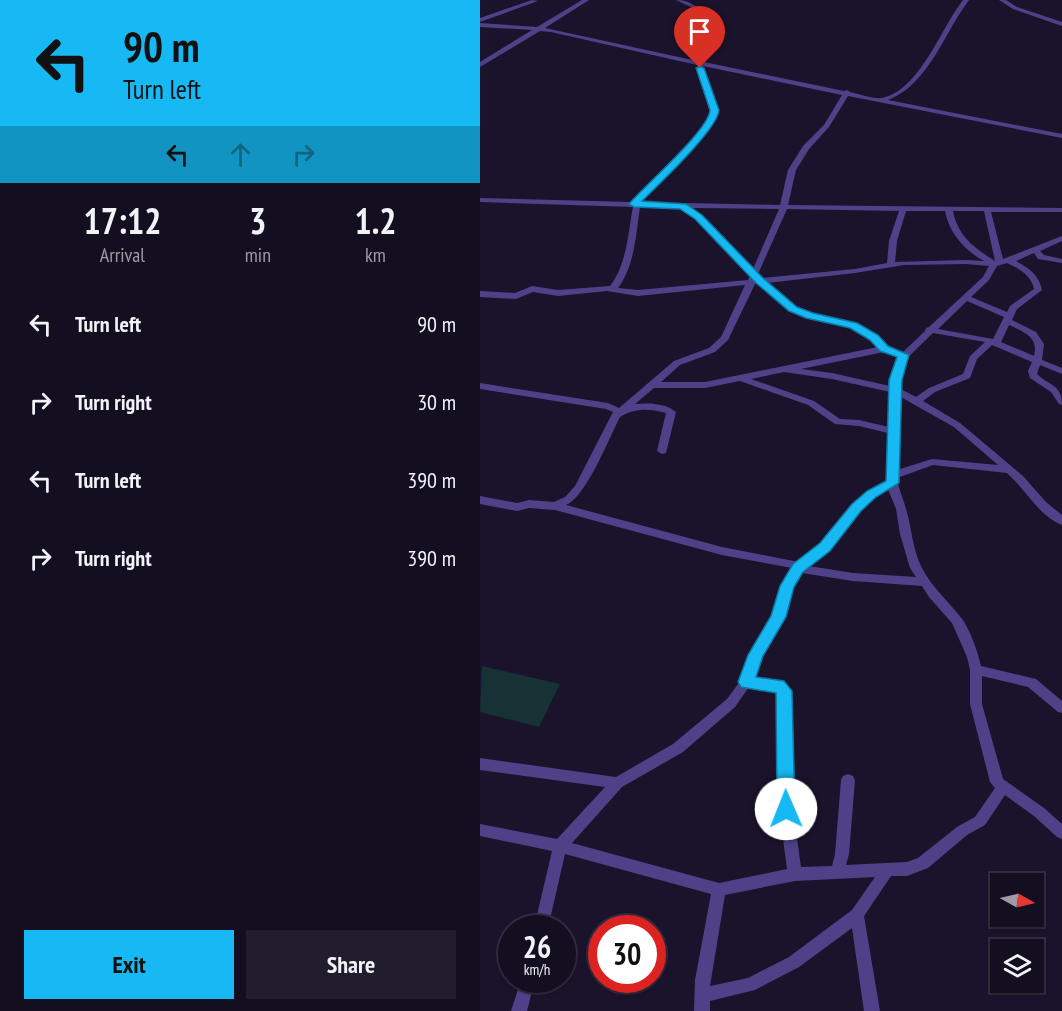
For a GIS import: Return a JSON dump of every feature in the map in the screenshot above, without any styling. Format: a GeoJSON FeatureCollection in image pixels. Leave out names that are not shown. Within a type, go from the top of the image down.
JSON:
{"type":"FeatureCollection","features":[{"type":"Feature","properties":{"kind":"street"},"geometry":{"type":"LineString","coordinates":[[480,65],[586,0]]}},
{"type":"Feature","properties":{"kind":"street"},"geometry":{"type":"LineString","coordinates":[[609,289],[615,287],[629,260],[636,204],[696,140],[714,116],[715,110],[700,63],[704,17],[695,7],[679,0]]}},
{"type":"Feature","properties":{"kind":"street"},"geometry":{"type":"LineString","coordinates":[[897,99],[944,36],[956,11],[966,0]]}},
{"type":"Feature","properties":{"kind":"street"},"geometry":{"type":"LineString","coordinates":[[1002,0],[1015,8],[1062,24]]}},
{"type":"Feature","properties":{"kind":"street"},"geometry":{"type":"LineString","coordinates":[[480,20],[535,1]]}},
{"type":"Feature","properties":{"kind":"street"},"geometry":{"type":"LineString","coordinates":[[480,25],[538,29],[602,40],[700,63],[880,99],[897,99],[1062,136]]}},
{"type":"Feature","properties":{"kind":"street"},"geometry":{"type":"LineString","coordinates":[[555,506],[569,500],[579,488],[621,412],[677,363],[707,353],[721,343],[755,279],[785,206],[791,172],[797,160],[828,126],[847,92]]}},
{"type":"Feature","properties":{"kind":"street"},"geometry":{"type":"LineString","coordinates":[[480,200],[683,206],[1062,210]]}},
{"type":"Feature","properties":{"kind":"street"},"geometry":{"type":"LineString","coordinates":[[683,206],[699,217],[755,279],[793,309],[810,316],[853,325],[874,337],[884,349]]}},
{"type":"Feature","properties":{"kind":"street"},"geometry":{"type":"LineString","coordinates":[[891,264],[893,241],[903,209]]}},
{"type":"Feature","properties":{"kind":"street"},"geometry":{"type":"LineString","coordinates":[[916,402],[932,390],[967,376],[973,358],[994,343],[1013,308],[1024,298],[1036,293],[1039,286],[1027,271],[1000,263],[970,249],[951,220],[949,209]]}},
{"type":"Feature","properties":{"kind":"street"},"geometry":{"type":"LineString","coordinates":[[987,209],[1000,263]]}},
{"type":"Feature","properties":{"kind":"street"},"geometry":{"type":"LineString","coordinates":[[480,294],[516,296],[532,289],[553,293],[609,289],[638,293],[755,279],[855,271],[891,264],[1000,263],[1036,251],[1062,238]]}},
{"type":"Feature","properties":{"kind":"street"},"geometry":{"type":"LineString","coordinates":[[1036,251],[1041,257],[1062,261]]}},
{"type":"Feature","properties":{"kind":"street"},"geometry":{"type":"LineString","coordinates":[[1000,263],[903,355],[899,365],[896,390],[892,480],[894,493],[901,509],[909,552],[924,582],[957,620],[976,670],[978,712],[988,746],[993,775],[1002,788],[1026,802],[1062,833]]}},
{"type":"Feature","properties":{"kind":"street"},"geometry":{"type":"LineString","coordinates":[[965,297],[1008,318],[1038,338],[1041,344],[1033,376],[1054,390],[1062,402]]}},
{"type":"Feature","properties":{"kind":"street"},"geometry":{"type":"LineString","coordinates":[[929,330],[994,343],[1062,371]]}},
{"type":"Feature","properties":{"kind":"street"},"geometry":{"type":"LineString","coordinates":[[652,385],[695,386],[884,349],[903,355]]}},
{"type":"Feature","properties":{"kind":"street"},"geometry":{"type":"LineString","coordinates":[[784,369],[832,376],[896,390],[957,425],[1010,470],[1042,505],[1062,521]]}},
{"type":"Feature","properties":{"kind":"street"},"geometry":{"type":"LineString","coordinates":[[741,378],[811,403],[838,422],[893,431]]}},
{"type":"Feature","properties":{"kind":"street"},"geometry":{"type":"LineString","coordinates":[[480,386],[608,406],[621,412],[638,406],[664,409],[671,412],[662,451]]}},
{"type":"Feature","properties":{"kind":"street"},"geometry":{"type":"LineString","coordinates":[[544,915],[560,846],[617,783],[692,739],[731,703],[746,682],[756,655],[778,617],[787,586],[800,567],[825,547],[856,507],[892,480],[932,462],[1010,470]]}},
{"type":"Feature","properties":{"kind":"street"},"geometry":{"type":"LineString","coordinates":[[480,500],[510,507],[529,504],[555,506],[722,550],[853,577],[924,582]]}},
{"type":"Feature","properties":{"kind":"street"},"geometry":{"type":"LineString","coordinates":[[976,670],[1032,683],[1062,708]]}},
{"type":"Feature","properties":{"kind":"street"},"geometry":{"type":"LineString","coordinates":[[746,682],[778,686],[784,691],[786,809],[795,874]]}},
{"type":"Feature","properties":{"kind":"street"},"geometry":{"type":"LineString","coordinates":[[480,764],[617,783]]}},
{"type":"Feature","properties":{"kind":"street"},"geometry":{"type":"LineString","coordinates":[[838,871],[842,854],[848,780]]}},
{"type":"Feature","properties":{"kind":"street"},"geometry":{"type":"LineString","coordinates":[[480,830],[560,846],[719,890],[795,874],[838,871],[886,872],[907,869],[935,855],[962,831],[986,815],[1002,788]]}},
{"type":"Feature","properties":{"kind":"street"},"geometry":{"type":"LineString","coordinates":[[701,995],[750,985],[781,970],[857,915],[886,872]]}},
{"type":"Feature","properties":{"kind":"street"},"geometry":{"type":"LineString","coordinates":[[702,1011],[701,995],[705,961],[719,890]]}},
{"type":"Feature","properties":{"kind":"street"},"geometry":{"type":"LineString","coordinates":[[857,915],[872,1011]]}},
{"type":"Feature","properties":{"kind":"street"},"geometry":{"type":"LineString","coordinates":[[519,1011],[524,993]]}},
{"type":"Feature","properties":{"kind":"green space"},"geometry":{"type":"Polygon","coordinates":[[[482,666],[560,684],[539,727],[480,712],[482,666]]]}},
{"type":"Feature","properties":{"kind":"route"},"geometry":{"type":"LineString","coordinates":[[700,68],[715,110],[713,119],[696,140],[634,204],[683,206],[699,217],[760,281],[793,309],[810,316],[853,325],[874,337],[884,349],[903,355],[896,380],[892,483],[871,494],[856,507],[825,547],[798,568],[792,576],[778,617],[756,655],[746,682],[778,686],[784,691],[786,809]]}}]}
